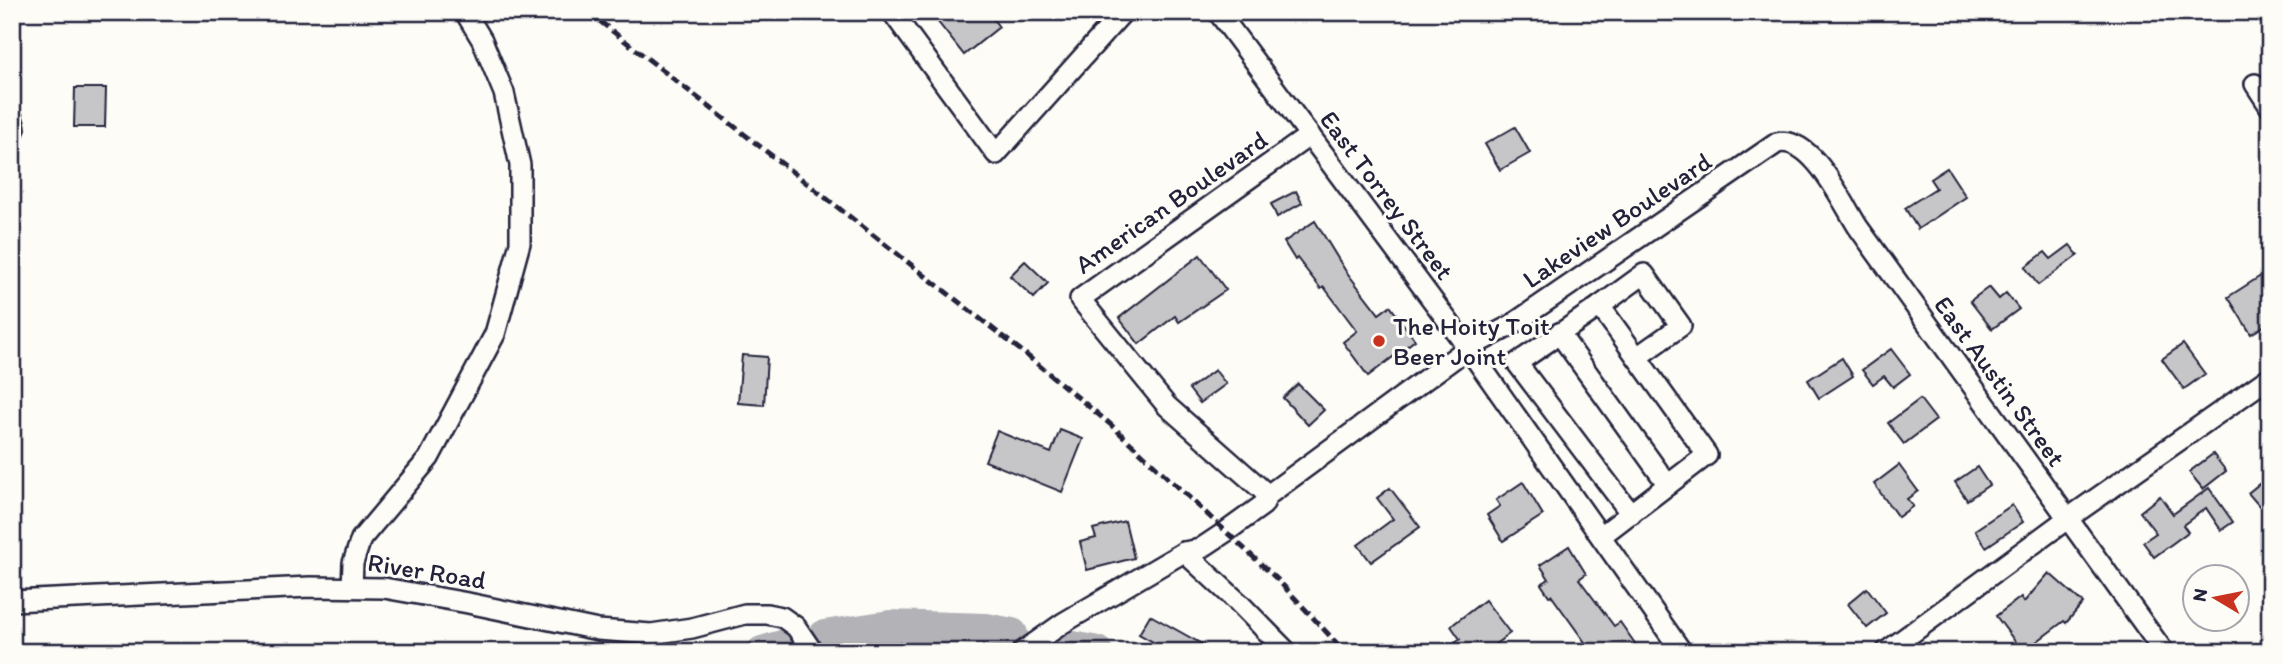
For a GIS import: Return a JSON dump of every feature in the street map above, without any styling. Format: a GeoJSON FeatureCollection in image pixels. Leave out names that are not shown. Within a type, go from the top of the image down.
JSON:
{"type":"FeatureCollection","features":[{"type":"Feature","properties":{"kind":"street"},"geometry":{"type":"LineString","coordinates":[[352,587],[354,564],[362,539],[429,458],[495,334],[520,243],[520,165],[504,93],[482,40],[465,12]]}},
{"type":"Feature","properties":{"kind":"street"},"geometry":{"type":"LineString","coordinates":[[892,12],[996,154],[1123,12]]}},
{"type":"Feature","properties":{"kind":"street","name":"East Torrey Street"},"geometry":{"type":"LineString","coordinates":[[1218,12],[1468,348],[1682,652]]}},
{"type":"Feature","properties":{"kind":"street"},"geometry":{"type":"LineString","coordinates":[[2255,84],[2270,107]]}},
{"type":"Feature","properties":{"kind":"street"},"geometry":{"type":"LineString","coordinates":[[12,118],[15,128],[12,135]]}},
{"type":"Feature","properties":{"kind":"street","name":"American Boulevard"},"geometry":{"type":"LineString","coordinates":[[1268,495],[1188,427],[1080,299],[1310,135]]}},
{"type":"Feature","properties":{"kind":"street","name":"Lakeview Boulevard"},"geometry":{"type":"LineString","coordinates":[[1022,652],[1063,623],[1184,552],[1200,549],[1264,505],[1268,495],[1468,348],[1510,326],[1777,143],[1793,144]]}},
{"type":"Feature","properties":{"kind":"street","name":"East Austin Street"},"geometry":{"type":"LineString","coordinates":[[1793,144],[1810,153],[1817,162],[1858,227],[2164,652]]}},
{"type":"Feature","properties":{"kind":"street"},"geometry":{"type":"LineString","coordinates":[[1631,514],[1517,363],[1644,274],[1681,326],[1637,357]]}},
{"type":"Feature","properties":{"kind":"street"},"geometry":{"type":"LineString","coordinates":[[1600,306],[1707,455],[1601,537]]}},
{"type":"Feature","properties":{"kind":"street"},"geometry":{"type":"LineString","coordinates":[[1559,333],[1668,485]]}},
{"type":"Feature","properties":{"kind":"street"},"geometry":{"type":"LineString","coordinates":[[1886,652],[2067,519],[2270,377]]}},
{"type":"Feature","properties":{"kind":"street"},"geometry":{"type":"LineString","coordinates":[[1184,552],[1287,652]]}},
{"type":"Feature","properties":{"kind":"street","name":"River Road"},"geometry":{"type":"LineString","coordinates":[[12,601],[352,587],[384,588],[598,630],[651,634],[692,628],[745,614],[767,614],[782,617],[796,627],[813,652]]}},
{"type":"Feature","properties":{"kind":"building"},"geometry":{"type":"Polygon","coordinates":[[[930,12],[988,12],[999,27],[964,55],[930,12]]]}},
{"type":"Feature","properties":{"kind":"building"},"geometry":{"type":"Polygon","coordinates":[[[75,88],[106,88],[105,127],[74,127],[75,88]]]}},
{"type":"Feature","properties":{"kind":"building"},"geometry":{"type":"Polygon","coordinates":[[[1515,127],[1530,153],[1500,170],[1485,144],[1515,127]]]}},
{"type":"Feature","properties":{"kind":"building"},"geometry":{"type":"Polygon","coordinates":[[[1947,168],[1966,197],[1918,229],[1905,208],[1936,188],[1930,179],[1947,168]]]}},
{"type":"Feature","properties":{"kind":"building"},"geometry":{"type":"Polygon","coordinates":[[[1296,191],[1302,203],[1277,217],[1271,204],[1296,191]]]}},
{"type":"Feature","properties":{"kind":"building"},"geometry":{"type":"Polygon","coordinates":[[[1315,221],[1345,270],[1379,314],[1390,306],[1415,340],[1368,376],[1343,342],[1357,331],[1324,287],[1321,289],[1297,258],[1295,260],[1284,242],[1315,221]]]}},
{"type":"Feature","properties":{"kind":"building"},"geometry":{"type":"Polygon","coordinates":[[[2070,245],[2078,255],[2038,285],[2025,267],[2045,252],[2051,259],[2070,245]]]}},
{"type":"Feature","properties":{"kind":"building"},"geometry":{"type":"Polygon","coordinates":[[[1200,255],[1226,290],[1179,322],[1175,316],[1139,344],[1119,318],[1200,255]]]}},
{"type":"Feature","properties":{"kind":"building"},"geometry":{"type":"Polygon","coordinates":[[[1025,261],[1048,283],[1034,298],[1010,276],[1025,261]]]}},
{"type":"Feature","properties":{"kind":"building"},"geometry":{"type":"Polygon","coordinates":[[[2270,270],[2270,322],[2251,334],[2228,297],[2270,270]]]}},
{"type":"Feature","properties":{"kind":"building"},"geometry":{"type":"Polygon","coordinates":[[[1989,287],[1999,299],[2006,293],[2019,309],[1992,329],[1970,301],[1989,287]]]}},
{"type":"Feature","properties":{"kind":"building"},"geometry":{"type":"Polygon","coordinates":[[[2183,344],[2205,374],[2184,389],[2162,359],[2183,344]]]}},
{"type":"Feature","properties":{"kind":"building"},"geometry":{"type":"Polygon","coordinates":[[[1891,349],[1910,374],[1893,387],[1884,376],[1873,384],[1862,370],[1891,349]]]}},
{"type":"Feature","properties":{"kind":"building"},"geometry":{"type":"Polygon","coordinates":[[[742,355],[767,357],[764,405],[738,403],[742,355]]]}},
{"type":"Feature","properties":{"kind":"building"},"geometry":{"type":"Polygon","coordinates":[[[1842,358],[1853,376],[1819,398],[1808,380],[1842,358]]]}},
{"type":"Feature","properties":{"kind":"building"},"geometry":{"type":"Polygon","coordinates":[[[1215,370],[1226,384],[1200,403],[1189,389],[1215,370]]]}},
{"type":"Feature","properties":{"kind":"building"},"geometry":{"type":"Polygon","coordinates":[[[1298,384],[1324,410],[1308,425],[1283,398],[1298,384]]]}},
{"type":"Feature","properties":{"kind":"building"},"geometry":{"type":"Polygon","coordinates":[[[1920,399],[1936,420],[1904,444],[1888,423],[1920,399]]]}},
{"type":"Feature","properties":{"kind":"building"},"geometry":{"type":"Polygon","coordinates":[[[1060,430],[1083,439],[1062,492],[985,461],[997,431],[1051,453],[1060,430]]]}},
{"type":"Feature","properties":{"kind":"building"},"geometry":{"type":"Polygon","coordinates":[[[2213,454],[2226,471],[2203,489],[2189,472],[2213,454]]]}},
{"type":"Feature","properties":{"kind":"building"},"geometry":{"type":"Polygon","coordinates":[[[1899,465],[1918,491],[1907,499],[1913,506],[1898,517],[1874,484],[1899,465]]]}},
{"type":"Feature","properties":{"kind":"building"},"geometry":{"type":"Polygon","coordinates":[[[1977,467],[1989,485],[1967,500],[1955,482],[1977,467]]]}},
{"type":"Feature","properties":{"kind":"building"},"geometry":{"type":"Polygon","coordinates":[[[1523,482],[1543,515],[1503,541],[1487,515],[1500,506],[1496,500],[1523,482]]]}},
{"type":"Feature","properties":{"kind":"building"},"geometry":{"type":"Polygon","coordinates":[[[2259,484],[2270,497],[2260,507],[2248,493],[2259,484]]]}},
{"type":"Feature","properties":{"kind":"building"},"geometry":{"type":"Polygon","coordinates":[[[1390,488],[1420,527],[1371,562],[1358,545],[1393,519],[1377,498],[1390,488]]]}},
{"type":"Feature","properties":{"kind":"building"},"geometry":{"type":"Polygon","coordinates":[[[2209,488],[2233,522],[2221,530],[2206,508],[2183,525],[2188,532],[2154,557],[2143,542],[2156,533],[2140,512],[2160,496],[2173,514],[2209,488]]]}},
{"type":"Feature","properties":{"kind":"building"},"geometry":{"type":"Polygon","coordinates":[[[2012,505],[2023,522],[1986,547],[1975,530],[2012,505]]]}},
{"type":"Feature","properties":{"kind":"building"},"geometry":{"type":"Polygon","coordinates":[[[1125,521],[1134,558],[1087,570],[1080,542],[1096,538],[1093,529],[1125,521]]]}},
{"type":"Feature","properties":{"kind":"building"},"geometry":{"type":"Polygon","coordinates":[[[1569,546],[1586,574],[1579,579],[1614,626],[1620,622],[1641,652],[1592,652],[1551,595],[1549,596],[1541,584],[1549,579],[1540,565],[1569,546]]]}},
{"type":"Feature","properties":{"kind":"building"},"geometry":{"type":"Polygon","coordinates":[[[2049,573],[2083,603],[2066,623],[2064,621],[2023,652],[1996,616],[2021,597],[2024,602],[2049,573]]]}},
{"type":"Feature","properties":{"kind":"building"},"geometry":{"type":"Polygon","coordinates":[[[1867,588],[1886,613],[1867,628],[1848,604],[1867,588]]]}},
{"type":"Feature","properties":{"kind":"building"},"geometry":{"type":"Polygon","coordinates":[[[1485,600],[1510,633],[1485,652],[1444,652],[1460,639],[1451,626],[1485,600]]]}},
{"type":"Feature","properties":{"kind":"building"},"geometry":{"type":"Polygon","coordinates":[[[1150,615],[1216,652],[1171,652],[1139,634],[1150,615]]]}},
{"type":"Feature","properties":{"kind":"waterway"},"geometry":{"type":"LineString","coordinates":[[824,636],[890,626],[986,629],[1012,634]]}},
{"type":"Feature","properties":{"kind":"waterway"},"geometry":{"type":"LineString","coordinates":[[762,652],[788,644]]}},
{"type":"Feature","properties":{"kind":"waterway"},"geometry":{"type":"LineString","coordinates":[[1058,644],[1097,652]]}},
{"type":"Feature","properties":{"kind":"railway"},"geometry":{"type":"LineString","coordinates":[[588,12],[1024,353],[1110,424],[1277,579],[1345,652]]}},
{"type":"Feature","properties":{"kind":"place","name":"The Hoity Toit Beer Joint"},"geometry":{"type":"Point","coordinates":[1379,341]}}]}
